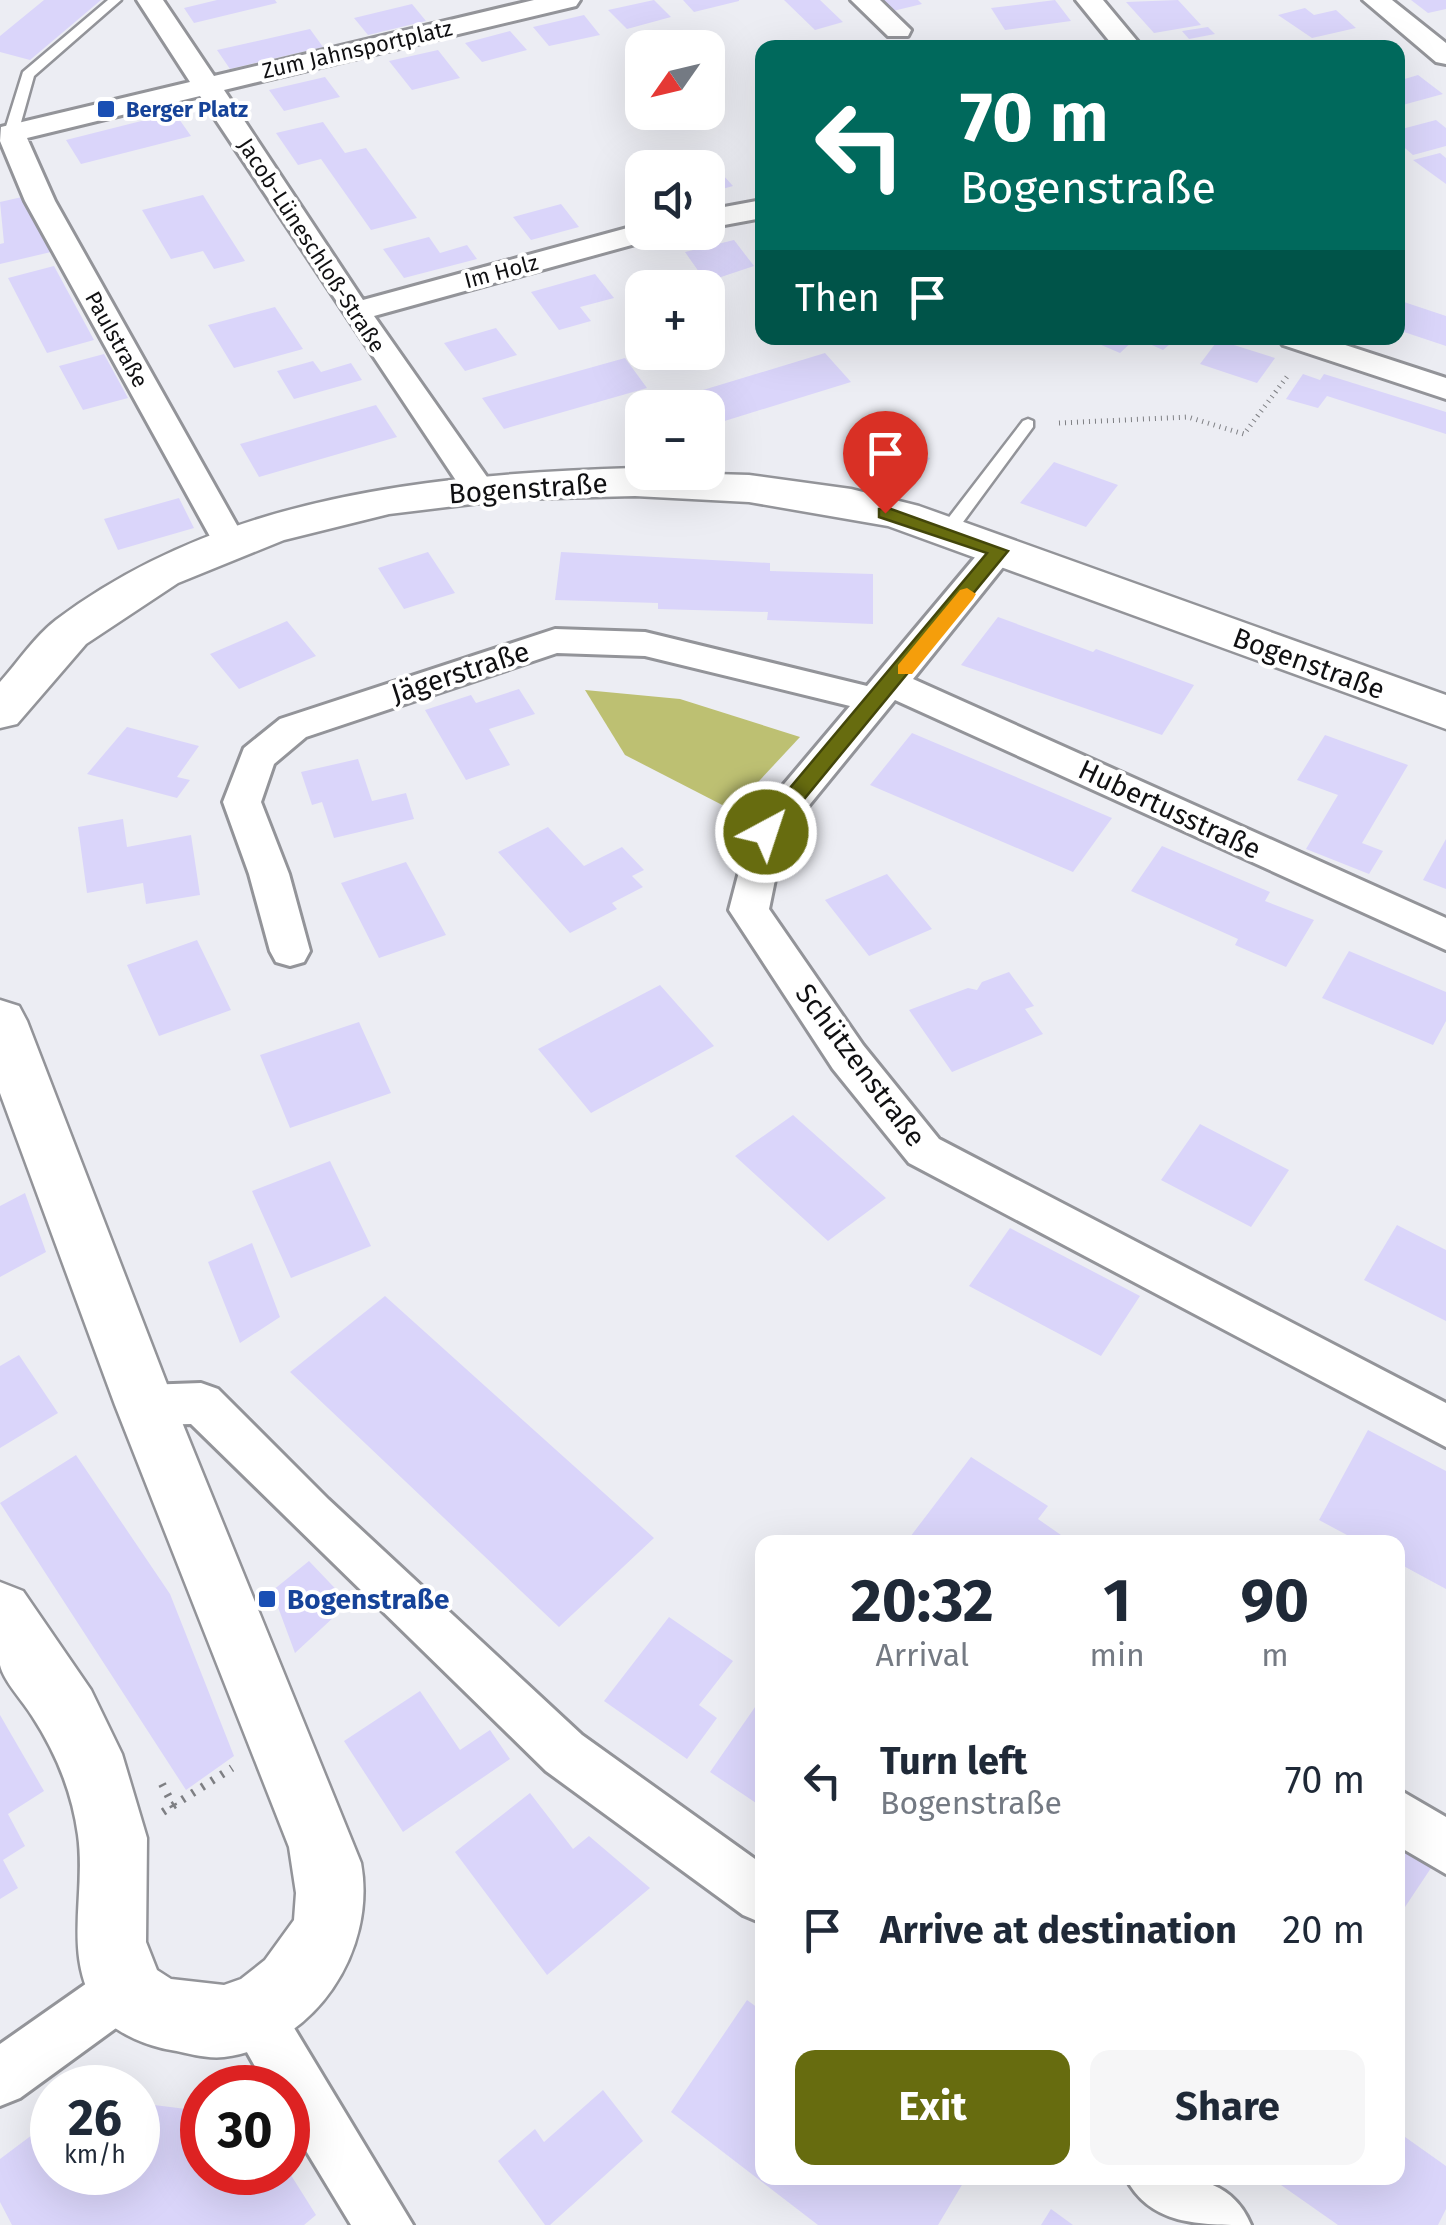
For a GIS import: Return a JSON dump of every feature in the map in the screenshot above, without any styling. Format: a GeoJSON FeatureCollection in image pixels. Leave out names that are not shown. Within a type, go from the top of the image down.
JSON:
{"type":"FeatureCollection","features":[{"type":"Feature","properties":{"kind":"main road","name":"Bogenstraße"},"geometry":{"type":"LineString","coordinates":[[0,712],[53,648],[106,606],[165,571],[230,543],[352,509],[477,487],[671,482],[764,490],[854,504],[999,551],[1446,713]]}},
{"type":"Feature","properties":{"kind":"main road"},"geometry":{"type":"LineString","coordinates":[[0,1021],[145,1405],[323,1847],[334,1891],[324,1940],[295,1983],[252,2013],[216,2022],[180,2019],[148,2009],[126,1988],[108,1948],[115,1855],[110,1814],[86,1746],[0,1612]]}},
{"type":"Feature","properties":{"kind":"street","name":"Jacob-Lüneschloß-Straße"},"geometry":{"type":"LineString","coordinates":[[150,0],[477,487]]}},
{"type":"Feature","properties":{"kind":"street","name":"Zum Jahnsportplatz"},"geometry":{"type":"LineString","coordinates":[[11,133],[567,0]]}},
{"type":"Feature","properties":{"kind":"street"},"geometry":{"type":"LineString","coordinates":[[864,0],[898,30]]}},
{"type":"Feature","properties":{"kind":"street"},"geometry":{"type":"LineString","coordinates":[[1089,0],[1123,40]]}},
{"type":"Feature","properties":{"kind":"street"},"geometry":{"type":"LineString","coordinates":[[1376,0],[1446,56]]}},
{"type":"Feature","properties":{"kind":"street","name":"Paulstraße"},"geometry":{"type":"LineString","coordinates":[[11,133],[40,201],[230,543]]}},
{"type":"Feature","properties":{"kind":"street"},"geometry":{"type":"LineString","coordinates":[[725,216],[755,209]]}},
{"type":"Feature","properties":{"kind":"street","name":"Im Holz"},"geometry":{"type":"LineString","coordinates":[[356,311],[625,238]]}},
{"type":"Feature","properties":{"kind":"street"},"geometry":{"type":"LineString","coordinates":[[1318,345],[1446,389]]}},
{"type":"Feature","properties":{"kind":"street","name":"Schützenstraße"},"geometry":{"type":"LineString","coordinates":[[999,551],[766,832],[749,910],[848,1057],[924,1151],[1446,1426]]}},
{"type":"Feature","properties":{"kind":"street","name":"Jägerstraße"},"geometry":{"type":"LineString","coordinates":[[290,951],[270,874],[242,802],[257,758],[293,728],[555,640],[645,644],[884,692]]}},
{"type":"Feature","properties":{"kind":"street","name":"Hubertusstraße"},"geometry":{"type":"LineString","coordinates":[[884,692],[1446,935]]}},
{"type":"Feature","properties":{"kind":"street"},"geometry":{"type":"LineString","coordinates":[[145,1405],[201,1403],[311,1514],[564,1753],[755,1891]]}},
{"type":"Feature","properties":{"kind":"street"},"geometry":{"type":"LineString","coordinates":[[1405,1820],[1446,1848]]}},
{"type":"Feature","properties":{"kind":"street"},"geometry":{"type":"LineString","coordinates":[[0,2078],[126,1988]]}},
{"type":"Feature","properties":{"kind":"street"},"geometry":{"type":"LineString","coordinates":[[252,2013],[384,2225]]}},
{"type":"Feature","properties":{"kind":"street"},"geometry":{"type":"LineString","coordinates":[[1166,2185],[1222,2225]]}},
{"type":"Feature","properties":{"kind":"lane"},"geometry":{"type":"LineString","coordinates":[[11,133],[28,75],[115,0]]}},
{"type":"Feature","properties":{"kind":"lane"},"geometry":{"type":"LineString","coordinates":[[946,533],[1028,424]]}},
{"type":"Feature","properties":{"kind":"path"},"geometry":{"type":"LineString","coordinates":[[1028,424],[1188,417],[1244,434],[1300,345]]}},
{"type":"Feature","properties":{"kind":"path"},"geometry":{"type":"LineString","coordinates":[[156,1771],[174,1807],[232,1768]]}},
{"type":"Feature","properties":{"kind":"green space"},"geometry":{"type":"Polygon","coordinates":[[[585,690],[680,699],[800,737],[732,810],[625,755],[585,690]]]}},
{"type":"Feature","properties":{"kind":"building"},"geometry":{"type":"Polygon","coordinates":[[[44,0],[101,0],[30,60],[0,52],[0,36],[44,0]]]}},
{"type":"Feature","properties":{"kind":"building"},"geometry":{"type":"Polygon","coordinates":[[[217,0],[277,3],[194,23],[184,8],[217,0]]]}},
{"type":"Feature","properties":{"kind":"building"},"geometry":{"type":"Polygon","coordinates":[[[654,0],[671,17],[627,29],[608,10],[654,0]]]}},
{"type":"Feature","properties":{"kind":"building"},"geometry":{"type":"Polygon","coordinates":[[[683,0],[739,0],[739,1],[694,12],[683,0]]]}},
{"type":"Feature","properties":{"kind":"building"},"geometry":{"type":"Polygon","coordinates":[[[784,0],[820,0],[843,22],[815,30],[784,0]]]}},
{"type":"Feature","properties":{"kind":"building"},"geometry":{"type":"Polygon","coordinates":[[[881,0],[918,0],[922,4],[893,11],[881,0]]]}},
{"type":"Feature","properties":{"kind":"building"},"geometry":{"type":"Polygon","coordinates":[[[1055,0],[1071,21],[1005,30],[991,8],[1055,0]]]}},
{"type":"Feature","properties":{"kind":"building"},"geometry":{"type":"Polygon","coordinates":[[[1178,0],[1201,25],[1154,33],[1126,2],[1178,0]]]}},
{"type":"Feature","properties":{"kind":"building"},"geometry":{"type":"Polygon","coordinates":[[[1411,0],[1446,0],[1446,9],[1428,13],[1411,0]]]}},
{"type":"Feature","properties":{"kind":"building"},"geometry":{"type":"Polygon","coordinates":[[[412,4],[426,21],[368,35],[354,18],[412,4]]]}},
{"type":"Feature","properties":{"kind":"building"},"geometry":{"type":"Polygon","coordinates":[[[1305,8],[1314,15],[1336,10],[1356,28],[1312,38],[1278,15],[1305,8]]]}},
{"type":"Feature","properties":{"kind":"building"},"geometry":{"type":"Polygon","coordinates":[[[584,15],[600,35],[549,46],[533,27],[584,15]]]}},
{"type":"Feature","properties":{"kind":"building"},"geometry":{"type":"Polygon","coordinates":[[[1208,27],[1215,34],[1189,39],[1182,31],[1208,27]]]}},
{"type":"Feature","properties":{"kind":"building"},"geometry":{"type":"Polygon","coordinates":[[[310,29],[323,47],[230,69],[217,50],[310,29]]]}},
{"type":"Feature","properties":{"kind":"building"},"geometry":{"type":"Polygon","coordinates":[[[510,31],[527,50],[482,62],[465,43],[510,31]]]}},
{"type":"Feature","properties":{"kind":"building"},"geometry":{"type":"Polygon","coordinates":[[[438,50],[460,78],[412,90],[389,61],[438,50]]]}},
{"type":"Feature","properties":{"kind":"building"},"geometry":{"type":"Polygon","coordinates":[[[1418,75],[1443,94],[1405,104],[1405,79],[1418,75]]]}},
{"type":"Feature","properties":{"kind":"building"},"geometry":{"type":"Polygon","coordinates":[[[325,77],[340,97],[284,111],[269,90],[325,77]]]}},
{"type":"Feature","properties":{"kind":"building"},"geometry":{"type":"Polygon","coordinates":[[[169,114],[173,121],[179,119],[191,136],[81,164],[66,140],[169,114]]]}},
{"type":"Feature","properties":{"kind":"building"},"geometry":{"type":"Polygon","coordinates":[[[1436,120],[1446,128],[1446,146],[1413,155],[1405,148],[1405,128],[1436,120]]]}},
{"type":"Feature","properties":{"kind":"building"},"geometry":{"type":"Polygon","coordinates":[[[323,122],[345,153],[366,148],[417,218],[371,230],[321,159],[298,165],[276,133],[323,122]]]}},
{"type":"Feature","properties":{"kind":"building"},"geometry":{"type":"Polygon","coordinates":[[[1440,153],[1446,158],[1446,184],[1413,160],[1440,153]]]}},
{"type":"Feature","properties":{"kind":"building"},"geometry":{"type":"Polygon","coordinates":[[[203,195],[245,261],[214,269],[203,251],[171,259],[142,210],[203,195]]]}},
{"type":"Feature","properties":{"kind":"building"},"geometry":{"type":"Polygon","coordinates":[[[22,197],[51,252],[0,264],[0,244],[4,243],[0,202],[22,197]]]}},
{"type":"Feature","properties":{"kind":"building"},"geometry":{"type":"Polygon","coordinates":[[[561,204],[579,227],[531,240],[513,217],[561,204]]]}},
{"type":"Feature","properties":{"kind":"building"},"geometry":{"type":"Polygon","coordinates":[[[429,237],[440,253],[467,245],[477,259],[404,278],[383,249],[429,237]]]}},
{"type":"Feature","properties":{"kind":"building"},"geometry":{"type":"Polygon","coordinates":[[[734,240],[754,266],[725,276],[725,270],[698,270],[685,252],[725,250],[725,242],[734,240]]]}},
{"type":"Feature","properties":{"kind":"building"},"geometry":{"type":"Polygon","coordinates":[[[54,266],[94,340],[47,353],[8,278],[54,266]]]}},
{"type":"Feature","properties":{"kind":"building"},"geometry":{"type":"Polygon","coordinates":[[[595,274],[614,298],[580,307],[591,321],[559,330],[531,292],[595,274]]]}},
{"type":"Feature","properties":{"kind":"building"},"geometry":{"type":"Polygon","coordinates":[[[1405,302],[1446,316],[1446,346],[1405,332],[1405,302]]]}},
{"type":"Feature","properties":{"kind":"building"},"geometry":{"type":"Polygon","coordinates":[[[275,307],[303,349],[234,368],[208,325],[275,307]]]}},
{"type":"Feature","properties":{"kind":"building"},"geometry":{"type":"Polygon","coordinates":[[[496,328],[517,355],[465,371],[444,343],[496,328]]]}},
{"type":"Feature","properties":{"kind":"building"},"geometry":{"type":"Polygon","coordinates":[[[1101,345],[1129,345],[1120,353],[1101,345]]]}},
{"type":"Feature","properties":{"kind":"building"},"geometry":{"type":"Polygon","coordinates":[[[1214,345],[1234,345],[1275,358],[1257,383],[1200,364],[1214,345]]]}},
{"type":"Feature","properties":{"kind":"building"},"geometry":{"type":"Polygon","coordinates":[[[825,353],[851,382],[725,421],[725,390],[703,390],[825,353]]]}},
{"type":"Feature","properties":{"kind":"building"},"geometry":{"type":"Polygon","coordinates":[[[104,354],[128,398],[83,410],[59,366],[104,354]]]}},
{"type":"Feature","properties":{"kind":"building"},"geometry":{"type":"Polygon","coordinates":[[[625,358],[625,370],[634,370],[647,388],[625,390],[625,394],[504,429],[482,398],[625,358]]]}},
{"type":"Feature","properties":{"kind":"building"},"geometry":{"type":"Polygon","coordinates":[[[313,361],[321,372],[351,363],[362,380],[294,399],[277,371],[313,361]]]}},
{"type":"Feature","properties":{"kind":"building"},"geometry":{"type":"Polygon","coordinates":[[[1303,374],[1320,380],[1324,374],[1446,412],[1446,434],[1327,396],[1318,408],[1286,399],[1303,374]]]}},
{"type":"Feature","properties":{"kind":"building"},"geometry":{"type":"Polygon","coordinates":[[[376,405],[397,437],[259,477],[240,444],[376,405]]]}},
{"type":"Feature","properties":{"kind":"building"},"geometry":{"type":"Polygon","coordinates":[[[883,444],[930,458],[913,480],[866,465],[883,444]]]}},
{"type":"Feature","properties":{"kind":"building"},"geometry":{"type":"Polygon","coordinates":[[[1054,462],[1118,485],[1086,527],[1020,503],[1054,462]]]}},
{"type":"Feature","properties":{"kind":"building"},"geometry":{"type":"Polygon","coordinates":[[[179,498],[194,528],[118,550],[104,519],[179,498]]]}},
{"type":"Feature","properties":{"kind":"building"},"geometry":{"type":"Polygon","coordinates":[[[428,552],[455,593],[404,609],[378,568],[428,552]]]}},
{"type":"Feature","properties":{"kind":"building"},"geometry":{"type":"Polygon","coordinates":[[[561,552],[770,563],[770,571],[873,574],[873,624],[767,620],[768,612],[658,609],[658,603],[555,600],[561,552]]]}},
{"type":"Feature","properties":{"kind":"building"},"geometry":{"type":"Polygon","coordinates":[[[998,617],[1194,685],[1162,735],[961,665],[998,617]]]}},
{"type":"Feature","properties":{"kind":"building"},"geometry":{"type":"Polygon","coordinates":[[[287,621],[316,656],[239,689],[210,654],[287,621]]]}},
{"type":"Feature","properties":{"kind":"building"},"geometry":{"type":"Polygon","coordinates":[[[519,689],[535,714],[489,729],[510,765],[466,780],[425,710],[471,695],[476,703],[519,689]]]}},
{"type":"Feature","properties":{"kind":"building"},"geometry":{"type":"Polygon","coordinates":[[[127,727],[199,746],[177,777],[190,780],[177,798],[87,774],[127,727]]]}},
{"type":"Feature","properties":{"kind":"building"},"geometry":{"type":"Polygon","coordinates":[[[912,733],[1112,818],[1073,872],[870,785],[912,733]]]}},
{"type":"Feature","properties":{"kind":"building"},"geometry":{"type":"Polygon","coordinates":[[[1325,735],[1408,765],[1362,843],[1383,851],[1369,874],[1306,849],[1338,795],[1297,780],[1325,735]]]}},
{"type":"Feature","properties":{"kind":"building"},"geometry":{"type":"Polygon","coordinates":[[[358,759],[372,801],[406,793],[414,819],[334,838],[322,802],[312,805],[301,772],[358,759]]]}},
{"type":"Feature","properties":{"kind":"building"},"geometry":{"type":"Polygon","coordinates":[[[123,819],[127,847],[191,835],[200,895],[146,904],[143,883],[87,893],[78,827],[123,819]]]}},
{"type":"Feature","properties":{"kind":"building"},"geometry":{"type":"Polygon","coordinates":[[[548,827],[584,866],[622,847],[644,870],[632,876],[643,887],[612,903],[617,909],[570,933],[498,852],[548,827]]]}},
{"type":"Feature","properties":{"kind":"building"},"geometry":{"type":"Polygon","coordinates":[[[1446,839],[1446,889],[1423,880],[1446,839]]]}},
{"type":"Feature","properties":{"kind":"building"},"geometry":{"type":"Polygon","coordinates":[[[1162,846],[1270,892],[1265,901],[1314,920],[1286,967],[1235,945],[1238,939],[1131,891],[1162,846]]]}},
{"type":"Feature","properties":{"kind":"building"},"geometry":{"type":"Polygon","coordinates":[[[406,862],[446,935],[379,958],[341,883],[406,862]]]}},
{"type":"Feature","properties":{"kind":"building"},"geometry":{"type":"Polygon","coordinates":[[[887,874],[932,929],[869,956],[825,900],[887,874]]]}},
{"type":"Feature","properties":{"kind":"building"},"geometry":{"type":"Polygon","coordinates":[[[197,940],[231,1010],[159,1036],[127,965],[197,940]]]}},
{"type":"Feature","properties":{"kind":"building"},"geometry":{"type":"Polygon","coordinates":[[[1349,951],[1446,992],[1446,1021],[1433,1045],[1322,998],[1349,951]]]}},
{"type":"Feature","properties":{"kind":"building"},"geometry":{"type":"Polygon","coordinates":[[[1009,972],[1034,1006],[1025,1009],[1043,1034],[952,1072],[909,1010],[968,988],[977,990],[982,982],[1009,972]]]}},
{"type":"Feature","properties":{"kind":"building"},"geometry":{"type":"Polygon","coordinates":[[[660,985],[714,1046],[591,1113],[538,1049],[660,985]]]}},
{"type":"Feature","properties":{"kind":"building"},"geometry":{"type":"Polygon","coordinates":[[[359,1022],[391,1093],[290,1128],[260,1055],[359,1022]]]}},
{"type":"Feature","properties":{"kind":"building"},"geometry":{"type":"Polygon","coordinates":[[[793,1115],[886,1198],[828,1241],[735,1156],[793,1115]]]}},
{"type":"Feature","properties":{"kind":"building"},"geometry":{"type":"Polygon","coordinates":[[[1200,1124],[1289,1170],[1251,1227],[1161,1180],[1200,1124]]]}},
{"type":"Feature","properties":{"kind":"building"},"geometry":{"type":"Polygon","coordinates":[[[330,1161],[371,1246],[291,1278],[252,1191],[330,1161]]]}},
{"type":"Feature","properties":{"kind":"building"},"geometry":{"type":"Polygon","coordinates":[[[25,1193],[46,1252],[0,1277],[0,1206],[25,1193]]]}},
{"type":"Feature","properties":{"kind":"building"},"geometry":{"type":"Polygon","coordinates":[[[1397,1225],[1446,1250],[1446,1321],[1364,1280],[1397,1225]]]}},
{"type":"Feature","properties":{"kind":"building"},"geometry":{"type":"Polygon","coordinates":[[[1010,1228],[1140,1296],[1101,1356],[969,1286],[1010,1228]]]}},
{"type":"Feature","properties":{"kind":"building"},"geometry":{"type":"Polygon","coordinates":[[[252,1243],[280,1317],[240,1343],[208,1262],[252,1243]]]}},
{"type":"Feature","properties":{"kind":"building"},"geometry":{"type":"Polygon","coordinates":[[[385,1296],[654,1538],[559,1627],[290,1372],[385,1296]]]}},
{"type":"Feature","properties":{"kind":"building"},"geometry":{"type":"Polygon","coordinates":[[[19,1355],[58,1413],[0,1448],[0,1366],[19,1355]]]}},
{"type":"Feature","properties":{"kind":"building"},"geometry":{"type":"Polygon","coordinates":[[[1368,1430],[1446,1471],[1446,1589],[1405,1567],[1405,1535],[1347,1535],[1319,1520],[1368,1430]]]}},
{"type":"Feature","properties":{"kind":"building"},"geometry":{"type":"Polygon","coordinates":[[[76,1455],[170,1594],[234,1756],[186,1790],[0,1503],[76,1455]]]}},
{"type":"Feature","properties":{"kind":"building"},"geometry":{"type":"Polygon","coordinates":[[[971,1457],[1048,1506],[1038,1519],[1061,1535],[912,1535],[971,1457]]]}},
{"type":"Feature","properties":{"kind":"building"},"geometry":{"type":"Polygon","coordinates":[[[309,1561],[349,1603],[295,1653],[272,1591],[309,1561]]]}},
{"type":"Feature","properties":{"kind":"building"},"geometry":{"type":"Polygon","coordinates":[[[669,1617],[733,1661],[699,1705],[717,1718],[687,1759],[604,1701],[669,1617]]]}},
{"type":"Feature","properties":{"kind":"building"},"geometry":{"type":"Polygon","coordinates":[[[420,1691],[460,1750],[490,1730],[510,1759],[403,1832],[344,1741],[420,1691]]]}},
{"type":"Feature","properties":{"kind":"building"},"geometry":{"type":"Polygon","coordinates":[[[755,1707],[755,1802],[710,1772],[755,1707]]]}},
{"type":"Feature","properties":{"kind":"building"},"geometry":{"type":"Polygon","coordinates":[[[0,1715],[44,1791],[8,1814],[25,1846],[3,1860],[18,1888],[0,1899],[0,1715]]]}},
{"type":"Feature","properties":{"kind":"building"},"geometry":{"type":"Polygon","coordinates":[[[530,1793],[573,1849],[589,1836],[650,1888],[547,1975],[455,1852],[530,1793]]]}},
{"type":"Feature","properties":{"kind":"building"},"geometry":{"type":"Polygon","coordinates":[[[1405,1844],[1433,1865],[1405,1907],[1405,1844]]]}},
{"type":"Feature","properties":{"kind":"building"},"geometry":{"type":"Polygon","coordinates":[[[747,2000],[755,2006],[755,2177],[671,2112],[747,2000]]]}},
{"type":"Feature","properties":{"kind":"building"},"geometry":{"type":"Polygon","coordinates":[[[603,2090],[643,2141],[550,2225],[545,2225],[498,2161],[535,2129],[544,2142],[603,2090]]]}},
{"type":"Feature","properties":{"kind":"building"},"geometry":{"type":"Polygon","coordinates":[[[160,2106],[180,2108],[180,2195],[303,2195],[316,2215],[304,2225],[12,2225],[0,2202],[0,2159],[30,2136],[30,2195],[160,2195],[160,2106]]]}},
{"type":"Feature","properties":{"kind":"building"},"geometry":{"type":"Polygon","coordinates":[[[1405,2137],[1446,2166],[1446,2209],[1438,2225],[1338,2225],[1281,2185],[1405,2185],[1405,2137]]]}},
{"type":"Feature","properties":{"kind":"building"},"geometry":{"type":"Polygon","coordinates":[[[766,2185],[962,2185],[938,2225],[818,2225],[766,2185]]]}},
{"type":"Feature","properties":{"kind":"building"},"geometry":{"type":"Polygon","coordinates":[[[1051,2209],[1073,2225],[1041,2225],[1051,2209]]]}},
{"type":"Feature","properties":{"kind":"slow traffic"},"geometry":{"type":"LineString","coordinates":[[905,669],[967,594]]}},
{"type":"Feature","properties":{"kind":"place","name":"Berger Platz"},"geometry":{"type":"Point","coordinates":[106,109]}},
{"type":"Feature","properties":{"kind":"place","name":"Bogenstraße"},"geometry":{"type":"Point","coordinates":[267,1599]}},
{"type":"Feature","properties":{"kind":"route"},"geometry":{"type":"LineString","coordinates":[[766,832],[999,551],[885,513]]}}]}
